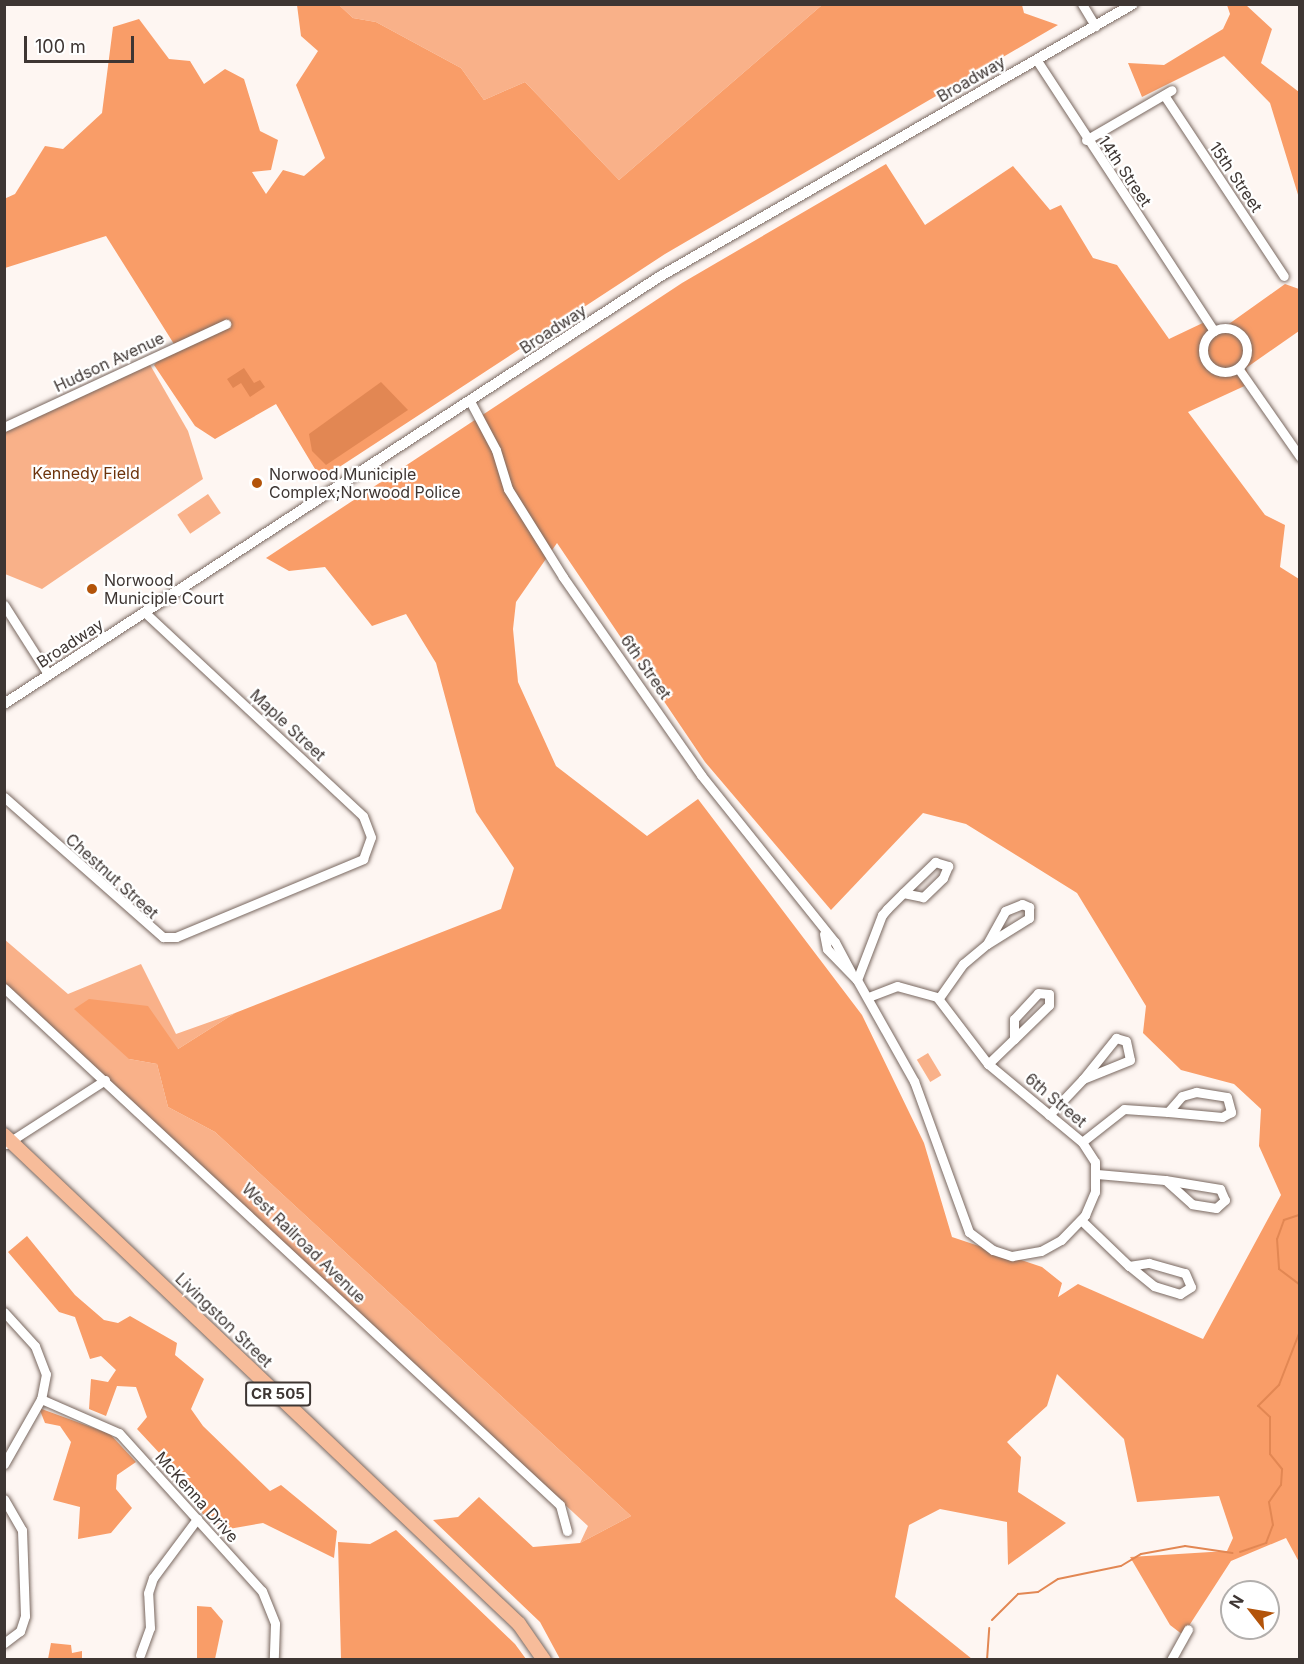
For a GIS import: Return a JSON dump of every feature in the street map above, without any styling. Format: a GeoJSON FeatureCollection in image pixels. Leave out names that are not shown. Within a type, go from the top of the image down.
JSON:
{"type":"FeatureCollection","features":[{"type":"Feature","properties":{"kind":"main road","name":"Livingston Street"},"geometry":{"type":"LineString","coordinates":[[6,1140],[519,1624],[544,1659]]}},
{"type":"Feature","properties":{"kind":"street"},"geometry":{"type":"LineString","coordinates":[[1082,4],[1095,26]]}},
{"type":"Feature","properties":{"kind":"street","name":"Broadway"},"geometry":{"type":"LineString","coordinates":[[4,704],[658,277],[1133,4]]}},
{"type":"Feature","properties":{"kind":"street","name":"14th Street"},"geometry":{"type":"LineString","coordinates":[[1036,59],[1086,140],[1214,331]]}},
{"type":"Feature","properties":{"kind":"street","name":"15th Street"},"geometry":{"type":"LineString","coordinates":[[1086,140],[1168,92],[1284,276]]}},
{"type":"Feature","properties":{"kind":"street","name":"Hudson Avenue"},"geometry":{"type":"LineString","coordinates":[[4,427],[226,324]]}},
{"type":"Feature","properties":{"kind":"street"},"geometry":{"type":"LineString","coordinates":[[1214,331],[1236,331],[1246,342],[1246,356],[1238,368],[1224,372],[1207,362],[1205,342],[1214,331]]}},
{"type":"Feature","properties":{"kind":"street"},"geometry":{"type":"LineString","coordinates":[[1238,368],[1299,457]]}},
{"type":"Feature","properties":{"kind":"street","name":"6th Street"},"geometry":{"type":"LineString","coordinates":[[470,401],[496,450],[508,489],[563,577],[701,775],[849,963],[854,976],[914,1081],[972,1236],[993,1250],[1023,1256],[1052,1246],[1081,1221],[1094,1200],[1097,1174],[1082,1142],[988,1064],[939,998]]}},
{"type":"Feature","properties":{"kind":"street"},"geometry":{"type":"LineString","coordinates":[[4,605],[48,674]]}},
{"type":"Feature","properties":{"kind":"street","name":"Maple Street"},"geometry":{"type":"LineString","coordinates":[[144,612],[363,816],[370,845],[363,859],[347,869]]}},
{"type":"Feature","properties":{"kind":"street","name":"Chestnut Street"},"geometry":{"type":"LineString","coordinates":[[4,797],[163,938],[176,937],[347,869]]}},
{"type":"Feature","properties":{"kind":"street"},"geometry":{"type":"LineString","coordinates":[[854,976],[879,919],[903,893],[935,862],[948,866],[943,879],[923,897],[903,893]]}},
{"type":"Feature","properties":{"kind":"street"},"geometry":{"type":"LineString","coordinates":[[868,997],[897,986],[939,998],[963,964],[987,944],[1029,918],[1029,907],[1016,904],[1005,911],[987,944]]}},
{"type":"Feature","properties":{"kind":"street","name":"West Railroad Avenue"},"geometry":{"type":"LineString","coordinates":[[4,988],[560,1505],[567,1531]]}},
{"type":"Feature","properties":{"kind":"street"},"geometry":{"type":"LineString","coordinates":[[988,1064],[1047,1008],[1049,994],[1038,993],[1019,1010],[1014,1039]]}},
{"type":"Feature","properties":{"kind":"street"},"geometry":{"type":"LineString","coordinates":[[1049,1115],[1083,1079],[1112,1042],[1124,1038],[1130,1060],[1083,1079]]}},
{"type":"Feature","properties":{"kind":"street"},"geometry":{"type":"LineString","coordinates":[[6,1140],[105,1080]]}},
{"type":"Feature","properties":{"kind":"street"},"geometry":{"type":"LineString","coordinates":[[1082,1142],[1124,1109],[1222,1117],[1232,1104],[1223,1095],[1196,1092],[1182,1096],[1168,1112]]}},
{"type":"Feature","properties":{"kind":"street"},"geometry":{"type":"LineString","coordinates":[[1097,1174],[1165,1180],[1220,1189],[1225,1200],[1216,1208],[1192,1204],[1165,1180]]}},
{"type":"Feature","properties":{"kind":"street"},"geometry":{"type":"LineString","coordinates":[[1081,1221],[1129,1266],[1154,1286],[1180,1294],[1191,1287],[1185,1273],[1149,1263],[1129,1266]]}},
{"type":"Feature","properties":{"kind":"street"},"geometry":{"type":"LineString","coordinates":[[4,1312],[41,1355],[46,1374],[41,1399],[4,1464]]}},
{"type":"Feature","properties":{"kind":"street","name":"McKenna Drive"},"geometry":{"type":"LineString","coordinates":[[41,1399],[110,1426],[197,1519],[268,1601],[275,1624],[274,1659]]}},
{"type":"Feature","properties":{"kind":"street"},"geometry":{"type":"LineString","coordinates":[[4,1499],[22,1530],[25,1616],[20,1630],[4,1643]]}},
{"type":"Feature","properties":{"kind":"street"},"geometry":{"type":"LineString","coordinates":[[140,1655],[150,1628],[148,1593],[153,1578],[197,1519]]}},
{"type":"Feature","properties":{"kind":"street"},"geometry":{"type":"LineString","coordinates":[[1170,1659],[1188,1629]]}},
{"type":"Feature","properties":{"kind":"green space"},"geometry":{"type":"Polygon","coordinates":[[[339,5],[822,5],[619,180],[525,82],[484,100],[461,68],[376,22],[353,18],[339,5]]]}},
{"type":"Feature","properties":{"kind":"green space","name":"Kennedy Field"},"geometry":{"type":"Polygon","coordinates":[[[149,363],[188,431],[203,479],[42,589],[5,574],[4,430],[149,363]]]}},
{"type":"Feature","properties":{"kind":"green space"},"geometry":{"type":"Polygon","coordinates":[[[208,494],[221,513],[190,534],[177,515],[208,494]]]}},
{"type":"Feature","properties":{"kind":"green space"},"geometry":{"type":"Polygon","coordinates":[[[4,939],[68,994],[141,964],[176,1034],[235,1013],[178,1049],[129,1059],[157,1064],[168,1107],[215,1132],[631,1516],[580,1543],[588,1526],[5,987],[4,939]]]}},
{"type":"Feature","properties":{"kind":"green space"},"geometry":{"type":"Polygon","coordinates":[[[928,1053],[941,1075],[930,1082],[917,1060],[928,1053]]]}},
{"type":"Feature","properties":{"kind":"shaded area"},"geometry":{"type":"Polygon","coordinates":[[[297,5],[339,5],[353,18],[376,22],[461,68],[484,100],[525,82],[619,180],[822,5],[1022,5],[1024,13],[1058,25],[665,254],[321,479],[276,404],[215,439],[195,426],[154,365],[174,344],[106,236],[5,268],[4,199],[15,194],[45,146],[63,149],[102,113],[113,27],[139,19],[169,59],[190,61],[204,84],[225,69],[244,79],[260,131],[278,140],[271,170],[252,172],[266,194],[283,170],[304,176],[325,158],[296,85],[318,51],[301,36],[297,5]]]}},
{"type":"Feature","properties":{"kind":"shaded area"},"geometry":{"type":"Polygon","coordinates":[[[1227,5],[1246,5],[1272,29],[1261,63],[1299,92],[1299,198],[1270,103],[1224,56],[1142,97],[1128,63],[1164,65],[1223,29],[1230,14],[1227,5]]]}},
{"type":"Feature","properties":{"kind":"shaded area"},"geometry":{"type":"Polygon","coordinates":[[[886,164],[925,225],[1013,166],[1050,210],[1061,205],[1093,258],[1117,265],[1169,339],[1209,320],[1219,331],[1285,284],[1299,289],[1299,331],[1246,368],[1251,383],[1188,412],[1265,515],[1285,525],[1280,567],[1299,579],[1299,1562],[1286,1538],[1231,1561],[1183,1635],[1170,1625],[1130,1557],[1227,1551],[1233,1538],[1219,1496],[1137,1502],[1124,1439],[1057,1374],[1047,1406],[1007,1442],[1021,1457],[1018,1492],[1066,1523],[1008,1565],[1007,1522],[940,1509],[909,1525],[895,1597],[972,1659],[560,1659],[540,1622],[433,1520],[458,1517],[479,1497],[533,1547],[580,1543],[631,1516],[215,1132],[168,1107],[157,1064],[129,1059],[74,1009],[89,999],[148,1006],[178,1049],[235,1013],[501,909],[514,868],[476,812],[436,663],[406,614],[372,626],[325,567],[289,571],[266,558],[682,283],[886,164]],[[557,543],[516,602],[513,629],[518,682],[556,766],[647,836],[698,799],[862,1015],[924,1143],[952,1237],[1042,1267],[1062,1283],[1058,1297],[1078,1284],[1203,1339],[1281,1195],[1259,1146],[1261,1109],[1234,1084],[1181,1070],[1143,1033],[1146,1006],[1077,893],[966,824],[923,813],[831,910],[705,762],[557,543]]]}},
{"type":"Feature","properties":{"kind":"shaded area"},"geometry":{"type":"Polygon","coordinates":[[[244,368],[254,383],[260,380],[265,387],[250,397],[241,383],[233,388],[227,379],[244,368]]]}},
{"type":"Feature","properties":{"kind":"shaded area"},"geometry":{"type":"Polygon","coordinates":[[[381,382],[408,410],[326,465],[312,451],[309,434],[381,382]]]}},
{"type":"Feature","properties":{"kind":"shaded area"},"geometry":{"type":"Polygon","coordinates":[[[27,1236],[75,1295],[104,1320],[118,1323],[130,1316],[177,1343],[175,1355],[204,1379],[191,1409],[203,1426],[270,1491],[281,1485],[337,1531],[334,1558],[263,1523],[223,1530],[204,1517],[191,1487],[137,1429],[147,1417],[136,1387],[117,1386],[106,1416],[89,1409],[91,1379],[108,1382],[116,1370],[101,1356],[90,1359],[75,1317],[59,1312],[8,1252],[27,1236]]]}},
{"type":"Feature","properties":{"kind":"shaded area"},"geometry":{"type":"Polygon","coordinates":[[[39,1408],[110,1434],[136,1462],[117,1475],[116,1489],[132,1508],[111,1533],[78,1539],[80,1507],[53,1500],[71,1442],[60,1426],[45,1423],[39,1408]]]}},
{"type":"Feature","properties":{"kind":"shaded area"},"geometry":{"type":"Polygon","coordinates":[[[396,1530],[515,1644],[526,1659],[341,1659],[338,1542],[370,1544],[396,1530]]]}},
{"type":"Feature","properties":{"kind":"shaded area"},"geometry":{"type":"Polygon","coordinates":[[[197,1606],[211,1607],[223,1621],[215,1659],[197,1659],[197,1606]]]}},
{"type":"Feature","properties":{"kind":"shaded area"},"geometry":{"type":"Polygon","coordinates":[[[51,1643],[71,1645],[72,1653],[82,1651],[82,1659],[48,1659],[51,1643]]]}},
{"type":"Feature","properties":{"kind":"waterway"},"geometry":{"type":"LineString","coordinates":[[1300,1203],[1299,1215],[1284,1220],[1277,1239],[1279,1269],[1300,1285]]}},
{"type":"Feature","properties":{"kind":"waterway"},"geometry":{"type":"LineString","coordinates":[[1240,1552],[1266,1543],[1273,1525],[1269,1502],[1281,1485],[1282,1469],[1270,1454],[1270,1417],[1258,1406],[1279,1385],[1300,1331]]}},
{"type":"Feature","properties":{"kind":"waterway"},"geometry":{"type":"LineString","coordinates":[[992,1620],[1018,1594],[1038,1592],[1058,1579],[1121,1566],[1141,1554],[1185,1546],[1232,1553]]}},
{"type":"Feature","properties":{"kind":"waterway"},"geometry":{"type":"LineString","coordinates":[[987,1660],[989,1628]]}},
{"type":"Feature","properties":{"kind":"place","name":"Norwood Municiple Complex;Norwood Police"},"geometry":{"type":"Point","coordinates":[257,483]}},
{"type":"Feature","properties":{"kind":"place","name":"Norwood Municiple Court"},"geometry":{"type":"Point","coordinates":[92,589]}}]}
